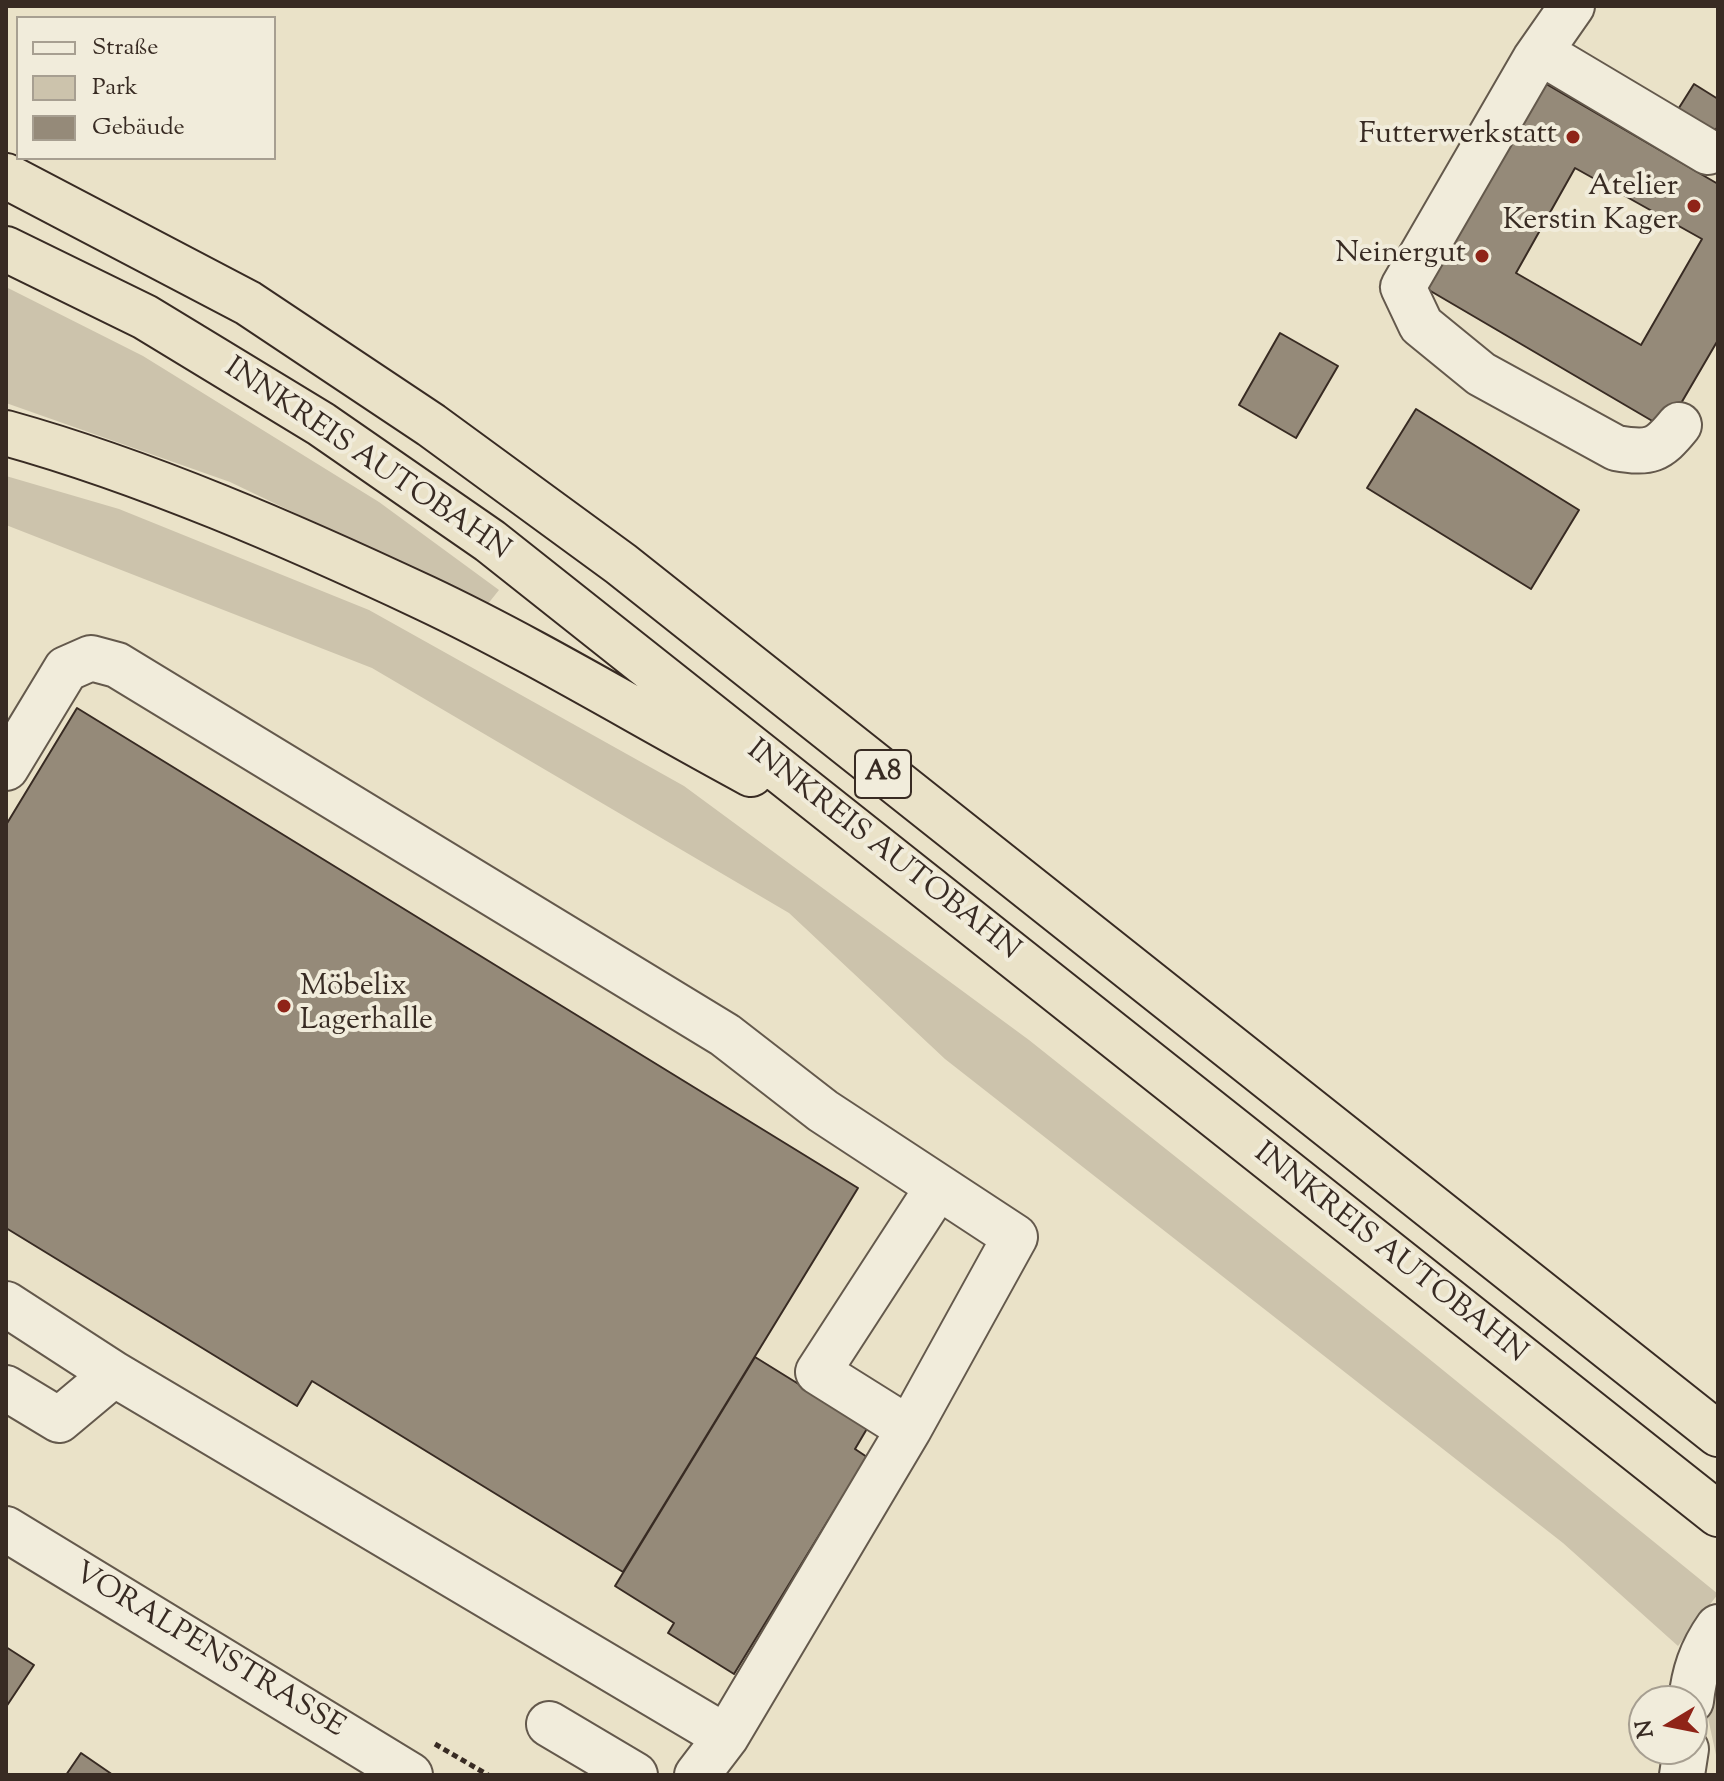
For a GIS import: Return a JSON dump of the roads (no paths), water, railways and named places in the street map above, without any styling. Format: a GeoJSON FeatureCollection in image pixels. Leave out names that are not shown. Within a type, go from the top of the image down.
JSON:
{"type":"FeatureCollection","features":[{"type":"Feature","properties":{"kind":"highway","name":"INNKREIS AUTOBAHN"},"geometry":{"type":"LineString","coordinates":[[6,176],[248,303],[431,425],[507,480],[621,564],[1718,1434]]}},
{"type":"Feature","properties":{"kind":"highway","name":"INNKREIS AUTOBAHN"},"geometry":{"type":"LineString","coordinates":[[6,249],[145,317],[321,424],[490,541],[1718,1514]]}},
{"type":"Feature","properties":{"kind":"highway"},"geometry":{"type":"LineString","coordinates":[[6,433],[60,448],[226,511],[425,598],[849,826]]}},
{"type":"Feature","properties":{"kind":"street"},"geometry":{"type":"LineString","coordinates":[[1572,6],[1540,52],[1403,287],[1421,325],[1481,374],[1616,448],[1639,452],[1662,445],[1679,425]]}},
{"type":"Feature","properties":{"kind":"street"},"geometry":{"type":"LineString","coordinates":[[1540,52],[1708,152]]}},
{"type":"Feature","properties":{"kind":"street"},"geometry":{"type":"LineString","coordinates":[[6,768],[66,669],[91,658],[117,665],[725,1035],[823,1111],[1015,1237],[909,1429],[726,1737],[697,1775]]}},
{"type":"Feature","properties":{"kind":"street"},"geometry":{"type":"LineString","coordinates":[[909,1429],[818,1372],[938,1187]]}},
{"type":"Feature","properties":{"kind":"street"},"geometry":{"type":"LineString","coordinates":[[6,1304],[114,1374],[726,1737]]}},
{"type":"Feature","properties":{"kind":"street"},"geometry":{"type":"LineString","coordinates":[[6,1388],[59,1420],[114,1374]]}},
{"type":"Feature","properties":{"kind":"street","name":"VORALPENSTRASSE"},"geometry":{"type":"LineString","coordinates":[[6,1529],[410,1775]]}},
{"type":"Feature","properties":{"kind":"street"},"geometry":{"type":"LineString","coordinates":[[1694,1685],[1705,1645],[1718,1627]]}},
{"type":"Feature","properties":{"kind":"street"},"geometry":{"type":"LineString","coordinates":[[549,1724],[635,1775]]}},
{"type":"Feature","properties":{"kind":"place","name":"Futterwerkstatt"},"geometry":{"type":"Point","coordinates":[1573,137]}},
{"type":"Feature","properties":{"kind":"place","name":"Atelier Kerstin Kager"},"geometry":{"type":"Point","coordinates":[1694,206]}},
{"type":"Feature","properties":{"kind":"place","name":"Neinergut"},"geometry":{"type":"Point","coordinates":[1482,256]}},
{"type":"Feature","properties":{"kind":"place","name":"Möbelix Lagerhalle"},"geometry":{"type":"Point","coordinates":[284,1006]}}]}
